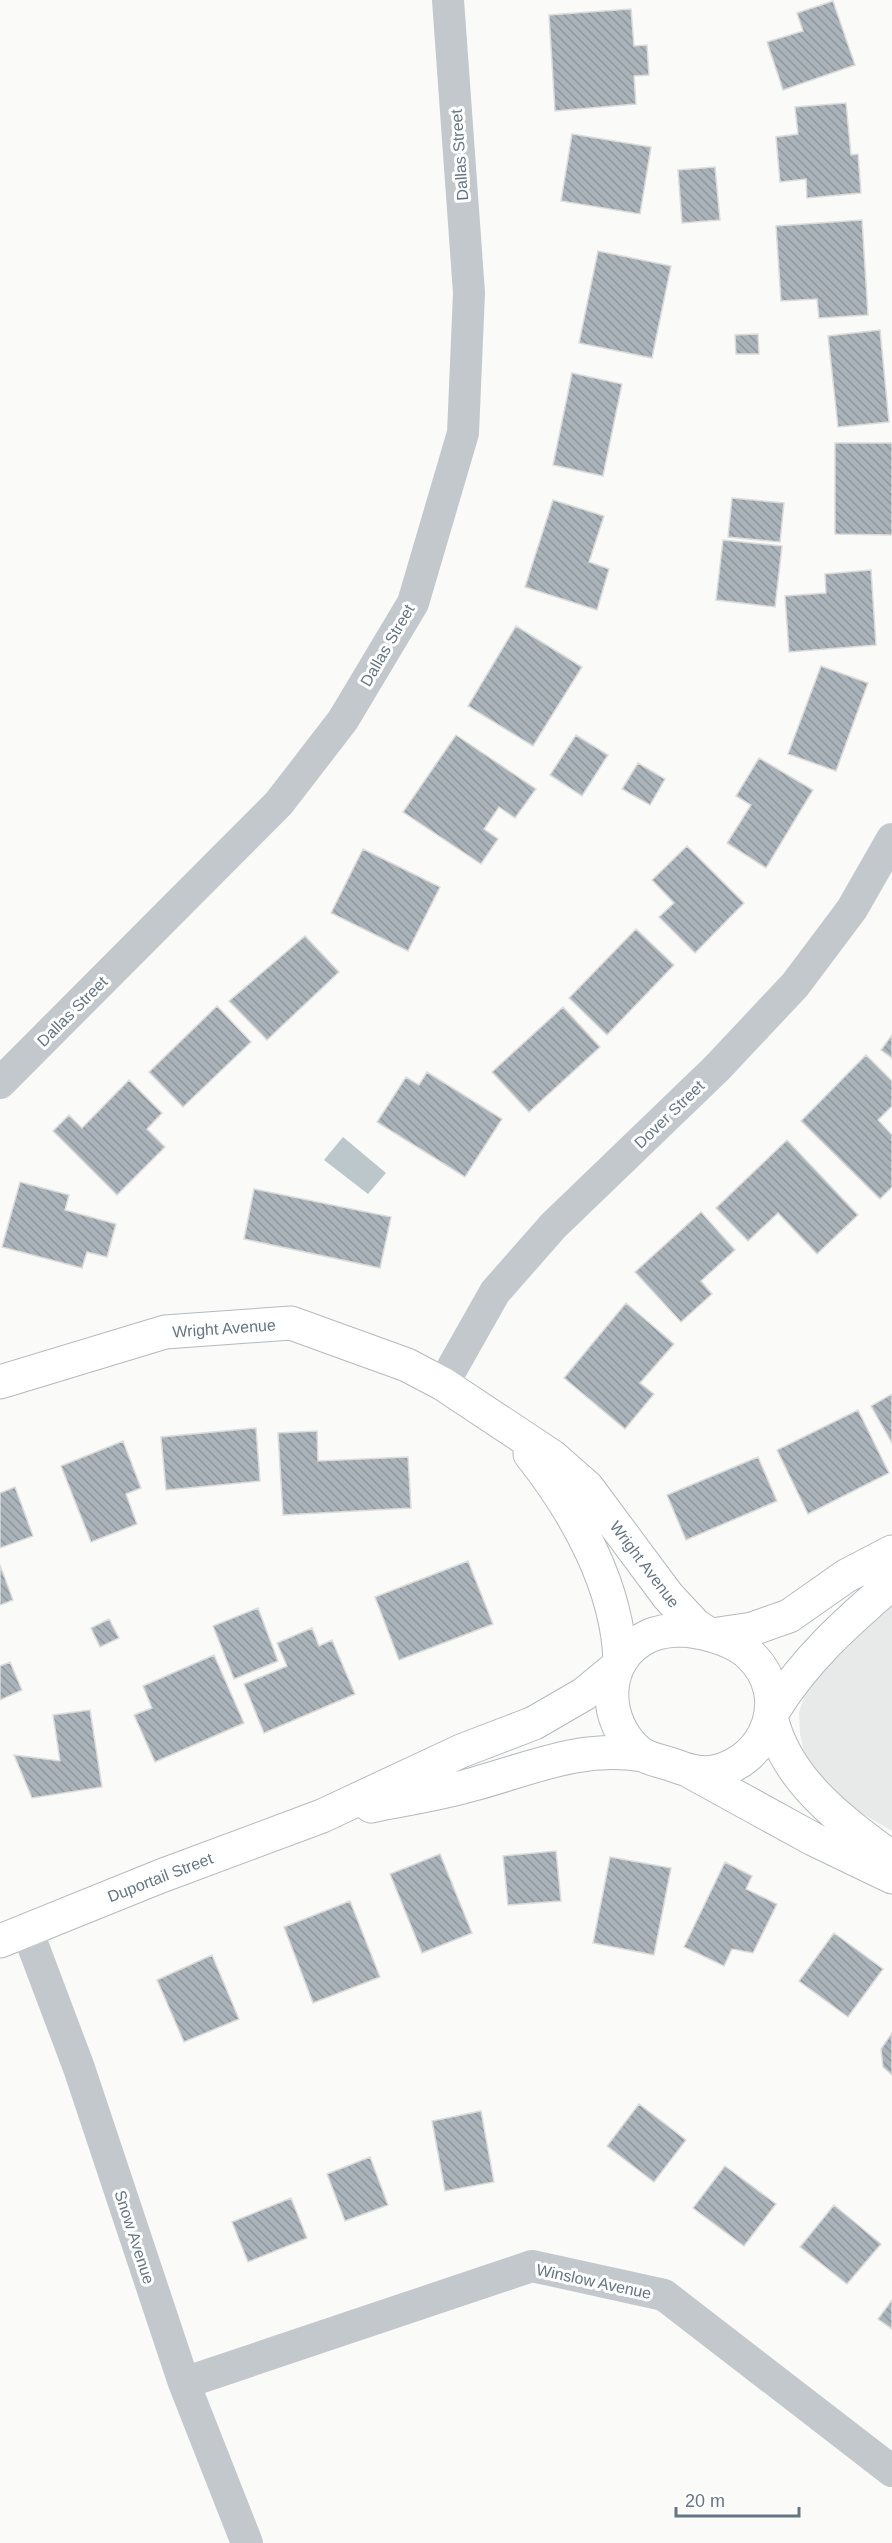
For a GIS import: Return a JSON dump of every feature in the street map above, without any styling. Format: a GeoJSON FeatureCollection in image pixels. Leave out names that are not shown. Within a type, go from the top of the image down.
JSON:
{"type":"FeatureCollection","features":[{"type":"Feature","properties":{"kind":"main road","name":"Wright Avenue"},"geometry":{"type":"LineString","coordinates":[[0,1382],[165,1332],[291,1323],[407,1365],[443,1384],[553,1456],[587,1487],[668,1596],[695,1625],[710,1634]]}},
{"type":"Feature","properties":{"kind":"main road","name":"Wright Avenue"},"geometry":{"type":"LineString","coordinates":[[503,1424],[557,1491],[589,1549],[610,1598],[619,1642],[619,1664]]}},
{"type":"Feature","properties":{"kind":"main road"},"geometry":{"type":"LineString","coordinates":[[892,1552],[846,1576],[789,1616],[752,1629],[710,1634],[684,1630],[647,1637],[632,1648],[619,1664],[611,1685],[611,1705],[616,1725],[628,1742],[643,1755],[691,1772],[813,1839],[892,1877]]}},
{"type":"Feature","properties":{"kind":"main road"},"geometry":{"type":"LineString","coordinates":[[691,1772],[712,1773],[733,1766],[751,1754],[764,1737],[772,1715],[798,1674],[826,1642],[892,1583]]}},
{"type":"Feature","properties":{"kind":"main road"},"geometry":{"type":"LineString","coordinates":[[710,1634],[732,1644],[750,1656],[764,1672],[771,1692],[772,1715],[782,1748],[797,1772],[815,1794],[848,1825],[892,1858]]}},
{"type":"Feature","properties":{"kind":"main road","name":"Duportail Street"},"geometry":{"type":"LineString","coordinates":[[13,1936],[161,1876],[322,1815],[461,1751],[542,1720],[584,1694],[619,1664]]}},
{"type":"Feature","properties":{"kind":"main road","name":"Duportail Street"},"geometry":{"type":"LineString","coordinates":[[322,1815],[461,1788],[578,1754],[623,1752],[643,1755]]}},
{"type":"Feature","properties":{"kind":"street","name":"Dallas Street"},"geometry":{"type":"LineString","coordinates":[[0,1083],[279,802],[343,720],[413,603],[463,433],[469,293],[448,0]]}},
{"type":"Feature","properties":{"kind":"street","name":"Dover Street"},"geometry":{"type":"LineString","coordinates":[[443,1384],[495,1293],[553,1226],[717,1068],[795,985],[852,909],[892,839]]}},
{"type":"Feature","properties":{"kind":"street","name":"Snow Avenue"},"geometry":{"type":"LineString","coordinates":[[13,1936],[79,2068],[184,2383],[247,2543]]}},
{"type":"Feature","properties":{"kind":"street","name":"Winslow Avenue"},"geometry":{"type":"LineString","coordinates":[[184,2383],[532,2266],[664,2295],[892,2471]]}},
{"type":"Feature","properties":{"kind":"shaded area"},"geometry":{"type":"Polygon","coordinates":[[[343,1137],[386,1173],[368,1194],[324,1160],[343,1137]]]}},
{"type":"Feature","properties":{"kind":"shaded area"},"geometry":{"type":"Polygon","coordinates":[[[892,1603],[892,1831],[846,1804],[815,1773],[804,1751],[800,1734],[799,1712],[806,1692],[821,1669],[892,1603]]]}},
{"type":"Feature","properties":{"kind":"building"},"geometry":{"type":"Polygon","coordinates":[[[833,1],[855,65],[783,90],[767,42],[803,31],[797,13],[833,1]]]}},
{"type":"Feature","properties":{"kind":"building"},"geometry":{"type":"Polygon","coordinates":[[[631,9],[634,46],[647,45],[649,75],[634,76],[636,104],[555,111],[549,15],[631,9]]]}},
{"type":"Feature","properties":{"kind":"building"},"geometry":{"type":"Polygon","coordinates":[[[846,103],[851,155],[858,154],[861,193],[807,198],[806,179],[780,182],[776,137],[798,134],[795,107],[846,103]]]}},
{"type":"Feature","properties":{"kind":"building"},"geometry":{"type":"Polygon","coordinates":[[[572,134],[651,147],[640,214],[561,201],[572,134]]]}},
{"type":"Feature","properties":{"kind":"building"},"geometry":{"type":"Polygon","coordinates":[[[715,167],[720,220],[682,223],[678,170],[715,167]]]}},
{"type":"Feature","properties":{"kind":"building"},"geometry":{"type":"Polygon","coordinates":[[[862,220],[868,315],[819,318],[817,299],[781,301],[776,226],[862,220]]]}},
{"type":"Feature","properties":{"kind":"building"},"geometry":{"type":"Polygon","coordinates":[[[598,251],[671,266],[652,358],[579,343],[598,251]]]}},
{"type":"Feature","properties":{"kind":"building"},"geometry":{"type":"Polygon","coordinates":[[[880,330],[889,422],[838,427],[828,336],[880,330]]]}},
{"type":"Feature","properties":{"kind":"building"},"geometry":{"type":"Polygon","coordinates":[[[758,334],[759,354],[736,354],[735,335],[758,334]]]}},
{"type":"Feature","properties":{"kind":"building"},"geometry":{"type":"Polygon","coordinates":[[[572,373],[622,384],[603,476],[553,465],[572,373]]]}},
{"type":"Feature","properties":{"kind":"building"},"geometry":{"type":"Polygon","coordinates":[[[835,443],[892,443],[892,535],[835,534],[835,443]]]}},
{"type":"Feature","properties":{"kind":"building"},"geometry":{"type":"Polygon","coordinates":[[[732,498],[784,503],[780,542],[728,537],[732,498]]]}},
{"type":"Feature","properties":{"kind":"building"},"geometry":{"type":"Polygon","coordinates":[[[553,500],[604,516],[589,562],[609,569],[597,610],[525,587],[553,500]]]}},
{"type":"Feature","properties":{"kind":"building"},"geometry":{"type":"Polygon","coordinates":[[[723,540],[782,546],[775,607],[716,600],[723,540]]]}},
{"type":"Feature","properties":{"kind":"building"},"geometry":{"type":"Polygon","coordinates":[[[871,570],[876,645],[789,652],[785,596],[826,593],[825,574],[871,570]]]}},
{"type":"Feature","properties":{"kind":"building"},"geometry":{"type":"Polygon","coordinates":[[[516,626],[582,667],[533,746],[468,706],[516,626]]]}},
{"type":"Feature","properties":{"kind":"building"},"geometry":{"type":"Polygon","coordinates":[[[821,666],[868,683],[836,771],[788,754],[821,666]]]}},
{"type":"Feature","properties":{"kind":"building"},"geometry":{"type":"Polygon","coordinates":[[[456,735],[536,789],[515,818],[499,807],[484,829],[498,839],[481,864],[403,812],[456,735]]]}},
{"type":"Feature","properties":{"kind":"building"},"geometry":{"type":"Polygon","coordinates":[[[576,735],[608,755],[582,796],[550,775],[576,735]]]}},
{"type":"Feature","properties":{"kind":"building"},"geometry":{"type":"Polygon","coordinates":[[[759,758],[813,790],[766,868],[727,843],[751,805],[736,796],[759,758]]]}},
{"type":"Feature","properties":{"kind":"building"},"geometry":{"type":"Polygon","coordinates":[[[638,763],[665,779],[650,805],[622,789],[638,763]]]}},
{"type":"Feature","properties":{"kind":"building"},"geometry":{"type":"Polygon","coordinates":[[[687,846],[744,903],[695,953],[659,917],[674,903],[652,880],[687,846]]]}},
{"type":"Feature","properties":{"kind":"building"},"geometry":{"type":"Polygon","coordinates":[[[363,849],[440,887],[408,951],[331,913],[363,849]]]}},
{"type":"Feature","properties":{"kind":"building"},"geometry":{"type":"Polygon","coordinates":[[[636,929],[674,965],[607,1035],[569,998],[636,929]]]}},
{"type":"Feature","properties":{"kind":"building"},"geometry":{"type":"Polygon","coordinates":[[[305,936],[339,972],[267,1040],[229,1001],[305,936]]]}},
{"type":"Feature","properties":{"kind":"building"},"geometry":{"type":"Polygon","coordinates":[[[217,1006],[251,1042],[183,1107],[149,1072],[217,1006]]]}},
{"type":"Feature","properties":{"kind":"building"},"geometry":{"type":"Polygon","coordinates":[[[563,1007],[600,1047],[529,1112],[492,1072],[563,1007]]]}},
{"type":"Feature","properties":{"kind":"building"},"geometry":{"type":"Polygon","coordinates":[[[892,1035],[892,1058],[881,1050],[892,1035]]]}},
{"type":"Feature","properties":{"kind":"building"},"geometry":{"type":"Polygon","coordinates":[[[866,1055],[892,1081],[892,1106],[878,1120],[892,1135],[892,1187],[880,1199],[801,1121],[866,1055]]]}},
{"type":"Feature","properties":{"kind":"building"},"geometry":{"type":"Polygon","coordinates":[[[427,1072],[502,1119],[465,1177],[377,1122],[406,1077],[419,1085],[427,1072]]]}},
{"type":"Feature","properties":{"kind":"building"},"geometry":{"type":"Polygon","coordinates":[[[129,1080],[162,1113],[147,1129],[165,1147],[117,1195],[53,1131],[69,1115],[82,1128],[129,1080]]]}},
{"type":"Feature","properties":{"kind":"building"},"geometry":{"type":"Polygon","coordinates":[[[787,1140],[858,1215],[817,1254],[778,1213],[748,1241],[716,1208],[787,1140]]]}},
{"type":"Feature","properties":{"kind":"building"},"geometry":{"type":"Polygon","coordinates":[[[20,1182],[69,1195],[65,1210],[116,1224],[107,1257],[87,1252],[82,1268],[2,1247],[20,1182]]]}},
{"type":"Feature","properties":{"kind":"building"},"geometry":{"type":"Polygon","coordinates":[[[254,1189],[391,1217],[380,1268],[244,1239],[254,1189]]]}},
{"type":"Feature","properties":{"kind":"building"},"geometry":{"type":"Polygon","coordinates":[[[701,1212],[735,1250],[701,1281],[712,1294],[681,1322],[635,1272],[701,1212]]]}},
{"type":"Feature","properties":{"kind":"building"},"geometry":{"type":"Polygon","coordinates":[[[626,1303],[674,1344],[640,1383],[654,1394],[625,1429],[564,1378],[626,1303]]]}},
{"type":"Feature","properties":{"kind":"building"},"geometry":{"type":"Polygon","coordinates":[[[892,1394],[892,1443],[871,1406],[892,1394]]]}},
{"type":"Feature","properties":{"kind":"building"},"geometry":{"type":"Polygon","coordinates":[[[858,1410],[889,1473],[808,1514],[777,1450],[858,1410]]]}},
{"type":"Feature","properties":{"kind":"building"},"geometry":{"type":"Polygon","coordinates":[[[256,1428],[260,1481],[166,1490],[161,1437],[256,1428]]]}},
{"type":"Feature","properties":{"kind":"building"},"geometry":{"type":"Polygon","coordinates":[[[317,1431],[318,1461],[408,1457],[411,1508],[283,1515],[278,1433],[317,1431]]]}},
{"type":"Feature","properties":{"kind":"building"},"geometry":{"type":"Polygon","coordinates":[[[123,1441],[141,1488],[126,1494],[137,1524],[91,1542],[61,1466],[123,1441]]]}},
{"type":"Feature","properties":{"kind":"building"},"geometry":{"type":"Polygon","coordinates":[[[758,1457],[777,1501],[686,1540],[667,1495],[758,1457]]]}},
{"type":"Feature","properties":{"kind":"building"},"geometry":{"type":"Polygon","coordinates":[[[15,1487],[33,1536],[0,1548],[0,1493],[15,1487]]]}},
{"type":"Feature","properties":{"kind":"building"},"geometry":{"type":"Polygon","coordinates":[[[468,1561],[493,1624],[399,1660],[375,1597],[468,1561]]]}},
{"type":"Feature","properties":{"kind":"building"},"geometry":{"type":"Polygon","coordinates":[[[0,1565],[13,1600],[0,1605],[0,1565]]]}},
{"type":"Feature","properties":{"kind":"building"},"geometry":{"type":"Polygon","coordinates":[[[258,1608],[278,1661],[234,1679],[213,1626],[258,1608]]]}},
{"type":"Feature","properties":{"kind":"building"},"geometry":{"type":"Polygon","coordinates":[[[109,1619],[119,1638],[100,1647],[91,1628],[109,1619]]]}},
{"type":"Feature","properties":{"kind":"building"},"geometry":{"type":"Polygon","coordinates":[[[312,1628],[319,1646],[332,1640],[355,1694],[264,1733],[244,1684],[287,1666],[277,1643],[312,1628]]]}},
{"type":"Feature","properties":{"kind":"building"},"geometry":{"type":"Polygon","coordinates":[[[214,1655],[244,1723],[155,1762],[134,1715],[152,1708],[143,1686],[214,1655]]]}},
{"type":"Feature","properties":{"kind":"building"},"geometry":{"type":"Polygon","coordinates":[[[10,1662],[22,1690],[0,1700],[0,1666],[10,1662]]]}},
{"type":"Feature","properties":{"kind":"building"},"geometry":{"type":"Polygon","coordinates":[[[90,1710],[102,1787],[32,1798],[14,1755],[60,1761],[53,1715],[90,1710]]]}},
{"type":"Feature","properties":{"kind":"building"},"geometry":{"type":"Polygon","coordinates":[[[556,1851],[561,1901],[508,1905],[503,1856],[556,1851]]]}},
{"type":"Feature","properties":{"kind":"building"},"geometry":{"type":"Polygon","coordinates":[[[440,1854],[472,1933],[422,1953],[390,1874],[440,1854]]]}},
{"type":"Feature","properties":{"kind":"building"},"geometry":{"type":"Polygon","coordinates":[[[610,1857],[671,1868],[654,1955],[593,1943],[610,1857]]]}},
{"type":"Feature","properties":{"kind":"building"},"geometry":{"type":"Polygon","coordinates":[[[725,1862],[752,1876],[746,1889],[777,1904],[753,1953],[732,1949],[724,1966],[684,1947],[725,1862]]]}},
{"type":"Feature","properties":{"kind":"building"},"geometry":{"type":"Polygon","coordinates":[[[350,1901],[380,1977],[313,2003],[284,1927],[350,1901]]]}},
{"type":"Feature","properties":{"kind":"building"},"geometry":{"type":"Polygon","coordinates":[[[834,1933],[883,1969],[848,2017],[799,1981],[834,1933]]]}},
{"type":"Feature","properties":{"kind":"building"},"geometry":{"type":"Polygon","coordinates":[[[212,1955],[239,2019],[184,2042],[157,1980],[212,1955]]]}},
{"type":"Feature","properties":{"kind":"building"},"geometry":{"type":"Polygon","coordinates":[[[892,2033],[892,2075],[883,2067],[881,2049],[892,2033]]]}},
{"type":"Feature","properties":{"kind":"building"},"geometry":{"type":"Polygon","coordinates":[[[639,2104],[686,2140],[654,2182],[607,2146],[639,2104]]]}},
{"type":"Feature","properties":{"kind":"building"},"geometry":{"type":"Polygon","coordinates":[[[481,2111],[494,2182],[445,2191],[432,2121],[481,2111]]]}},
{"type":"Feature","properties":{"kind":"building"},"geometry":{"type":"Polygon","coordinates":[[[370,2157],[388,2205],[345,2221],[327,2174],[370,2157]]]}},
{"type":"Feature","properties":{"kind":"building"},"geometry":{"type":"Polygon","coordinates":[[[725,2166],[776,2204],[744,2246],[693,2208],[725,2166]]]}},
{"type":"Feature","properties":{"kind":"building"},"geometry":{"type":"Polygon","coordinates":[[[291,2198],[307,2238],[248,2262],[232,2222],[291,2198]]]}},
{"type":"Feature","properties":{"kind":"building"},"geometry":{"type":"Polygon","coordinates":[[[834,2205],[881,2244],[847,2284],[800,2247],[834,2205]]]}},
{"type":"Feature","properties":{"kind":"building"},"geometry":{"type":"Polygon","coordinates":[[[892,2300],[892,2329],[878,2319],[892,2300]]]}}]}
